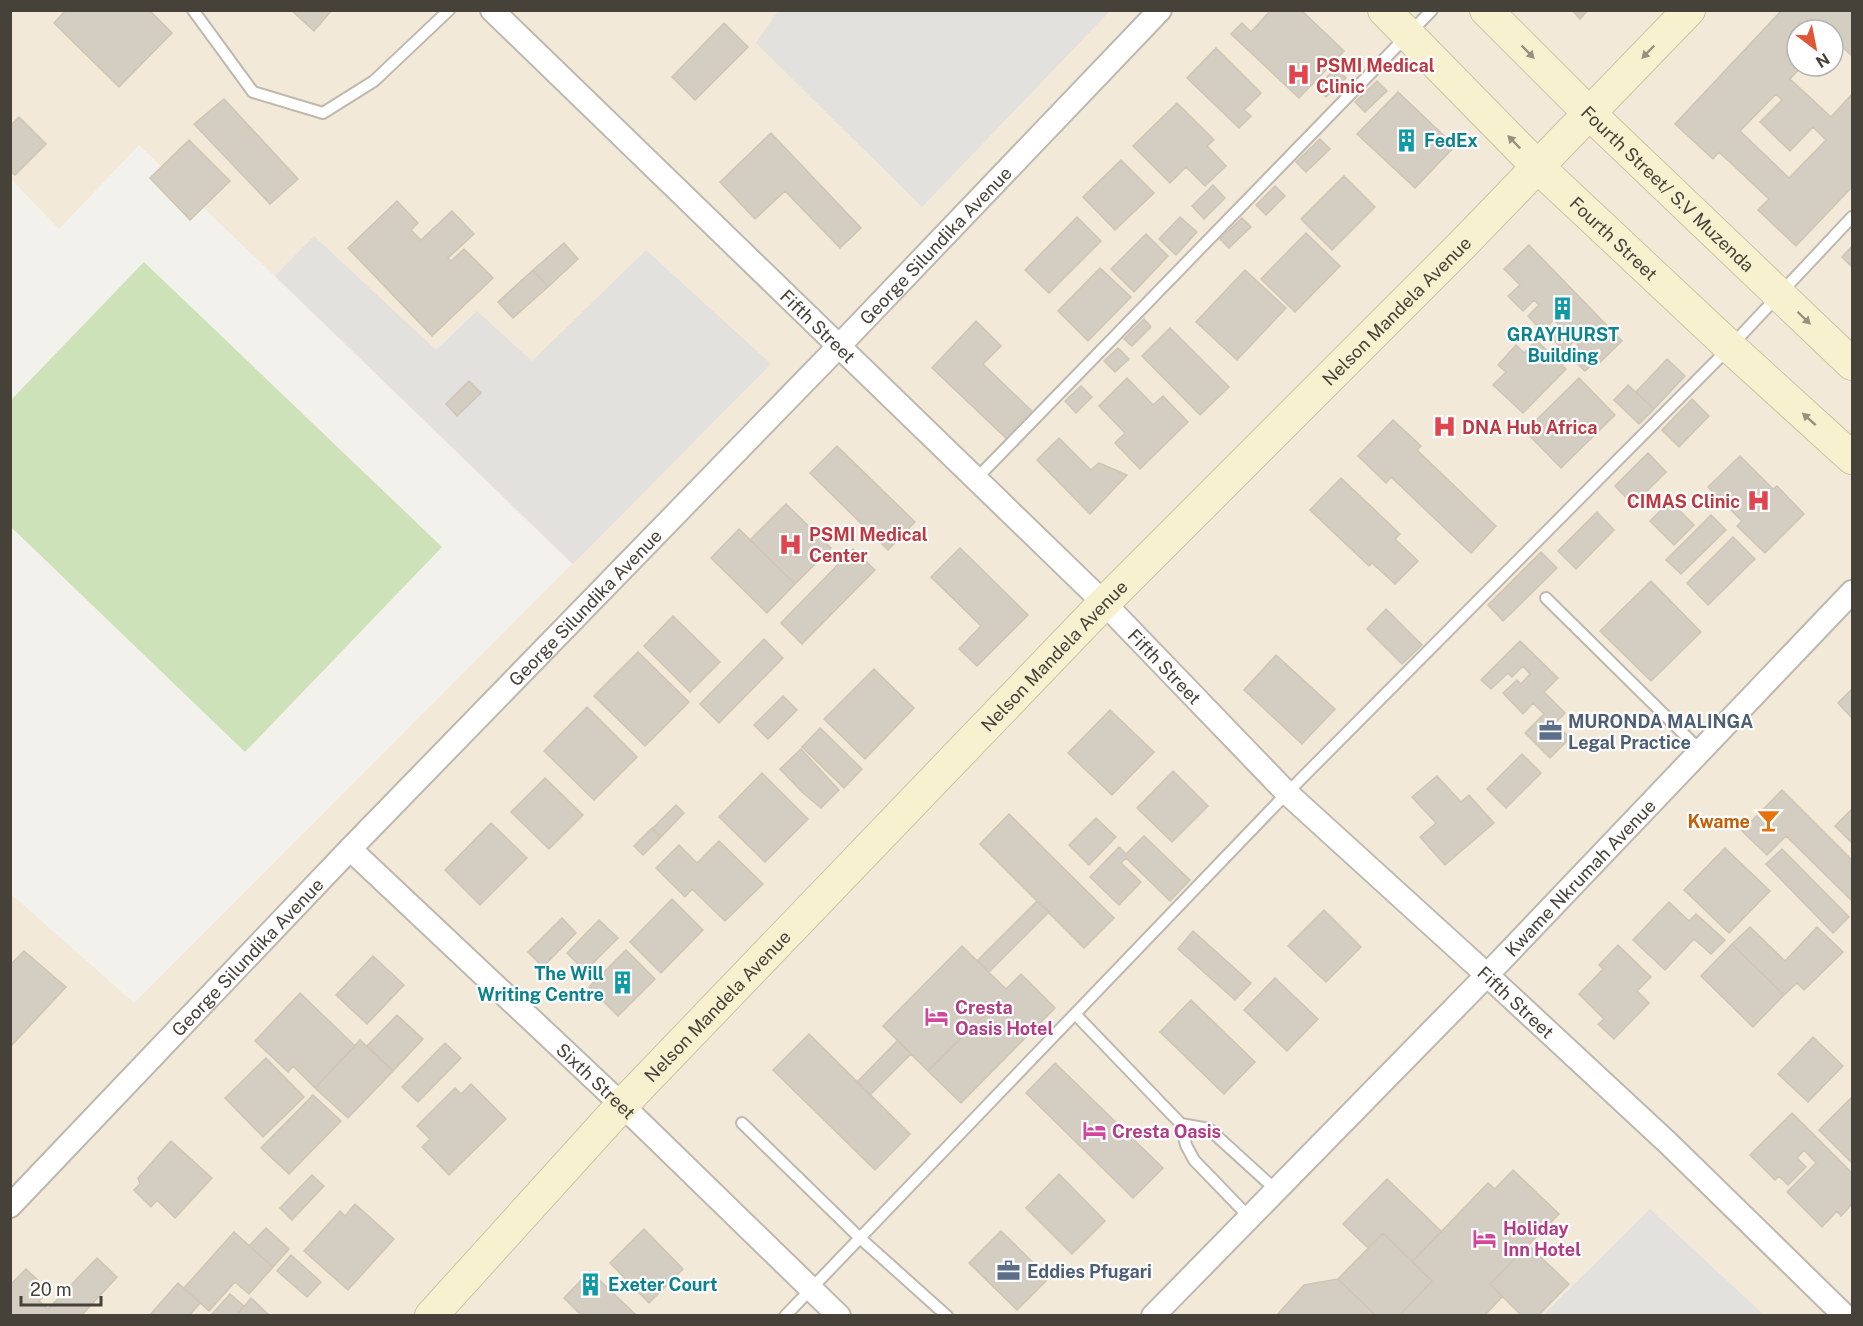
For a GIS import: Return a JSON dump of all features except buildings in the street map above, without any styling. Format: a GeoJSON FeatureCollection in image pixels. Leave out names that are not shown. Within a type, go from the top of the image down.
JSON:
{"type":"FeatureCollection","features":[{"type":"Feature","properties":{"kind":"main road","name":"Fourth Street"},"geometry":{"type":"LineString","coordinates":[[1384,10],[1538,166],[1852,458]]}},
{"type":"Feature","properties":{"kind":"main road","name":"Fourth Street/ S.V Muzenda"},"geometry":{"type":"LineString","coordinates":[[1486,10],[1589,113],[1852,364]]}},
{"type":"Feature","properties":{"kind":"main road","name":"Nelson Mandela Avenue"},"geometry":{"type":"LineString","coordinates":[[431,1316],[622,1105],[1104,603],[1460,247],[1689,10]]}},
{"type":"Feature","properties":{"kind":"street","name":"Fifth Street"},"geometry":{"type":"LineString","coordinates":[[492,10],[1104,603],[1287,793],[1668,1143],[1845,1316]]}},
{"type":"Feature","properties":{"kind":"street","name":"George Silundika Avenue"},"geometry":{"type":"LineString","coordinates":[[10,1206],[350,849],[839,346],[1160,10]]}},
{"type":"Feature","properties":{"kind":"street","name":"Kwame Nkrumah Avenue"},"geometry":{"type":"LineString","coordinates":[[1153,1316],[1487,975],[1852,592]]}},
{"type":"Feature","properties":{"kind":"street","name":"Sixth Street"},"geometry":{"type":"LineString","coordinates":[[350,849],[622,1105],[839,1316]]}},
{"type":"Feature","properties":{"kind":"lane"},"geometry":{"type":"LineString","coordinates":[[193,10],[253,92],[323,113],[374,81],[449,10]]}},
{"type":"Feature","properties":{"kind":"lane"},"geometry":{"type":"LineString","coordinates":[[976,479],[1432,10]]}},
{"type":"Feature","properties":{"kind":"lane"},"geometry":{"type":"LineString","coordinates":[[785,1316],[1287,793],[1730,347],[1852,217]]}},
{"type":"Feature","properties":{"kind":"lane"},"geometry":{"type":"LineString","coordinates":[[1546,598],[1701,751]]}},
{"type":"Feature","properties":{"kind":"lane"},"geometry":{"type":"LineString","coordinates":[[1075,1014],[1181,1124],[1186,1145],[1194,1160],[1249,1217]]}},
{"type":"Feature","properties":{"kind":"lane"},"geometry":{"type":"LineString","coordinates":[[742,1123],[860,1238],[947,1316]]}},
{"type":"Feature","properties":{"kind":"lane"},"geometry":{"type":"LineString","coordinates":[[1181,1124],[1209,1129],[1276,1190]]}},
{"type":"Feature","properties":{"kind":"shaded area"},"geometry":{"type":"Polygon","coordinates":[[[11,11],[1852,11],[1852,1315],[11,1315],[10,893],[134,1003],[572,564],[139,145],[59,229],[11,179],[11,11]]]}},
{"type":"Feature","properties":{"kind":"shaded area"},"geometry":{"type":"Polygon","coordinates":[[[778,11],[1110,11],[922,207],[756,43],[778,11]]]}},
{"type":"Feature","properties":{"kind":"shaded area"},"geometry":{"type":"Polygon","coordinates":[[[314,236],[436,350],[477,311],[532,361],[646,250],[771,364],[573,564],[275,276],[314,236]]]}},
{"type":"Feature","properties":{"kind":"shaded area"},"geometry":{"type":"Polygon","coordinates":[[[1650,1209],[1764,1315],[1543,1315],[1650,1209]]]}},
{"type":"Feature","properties":{"kind":"green space"},"geometry":{"type":"Polygon","coordinates":[[[144,262],[442,547],[245,752],[11,527],[11,400],[144,262]]]}},
{"type":"Feature","properties":{"kind":"place","name":"PSMI Medical Clinic"},"geometry":{"type":"Point","coordinates":[1298,75]}},
{"type":"Feature","properties":{"kind":"place","name":"FedEx"},"geometry":{"type":"Point","coordinates":[1406,140]}},
{"type":"Feature","properties":{"kind":"place","name":"GRAYHURST Building"},"geometry":{"type":"Point","coordinates":[1563,308]}},
{"type":"Feature","properties":{"kind":"place","name":"DNA Hub Africa"},"geometry":{"type":"Point","coordinates":[1444,427]}},
{"type":"Feature","properties":{"kind":"place","name":"CIMAS Clinic"},"geometry":{"type":"Point","coordinates":[1758,501]}},
{"type":"Feature","properties":{"kind":"place","name":"PSMI Medical Center"},"geometry":{"type":"Point","coordinates":[791,544]}},
{"type":"Feature","properties":{"kind":"place","name":"MURONDA MALINGA Legal Practice"},"geometry":{"type":"Point","coordinates":[1550,731]}},
{"type":"Feature","properties":{"kind":"place","name":"Kwame"},"geometry":{"type":"Point","coordinates":[1768,821]}},
{"type":"Feature","properties":{"kind":"place","name":"The Will Writing Centre"},"geometry":{"type":"Point","coordinates":[622,983]}},
{"type":"Feature","properties":{"kind":"place","name":"Cresta Oasis Hotel"},"geometry":{"type":"Point","coordinates":[937,1017]}},
{"type":"Feature","properties":{"kind":"place","name":"Cresta Oasis"},"geometry":{"type":"Point","coordinates":[1094,1131]}},
{"type":"Feature","properties":{"kind":"place","name":"Holiday Inn Hotel"},"geometry":{"type":"Point","coordinates":[1485,1238]}},
{"type":"Feature","properties":{"kind":"place","name":"Eddies Pfugari"},"geometry":{"type":"Point","coordinates":[1009,1271]}},
{"type":"Feature","properties":{"kind":"place","name":"Exeter Court"},"geometry":{"type":"Point","coordinates":[590,1284]}}]}
